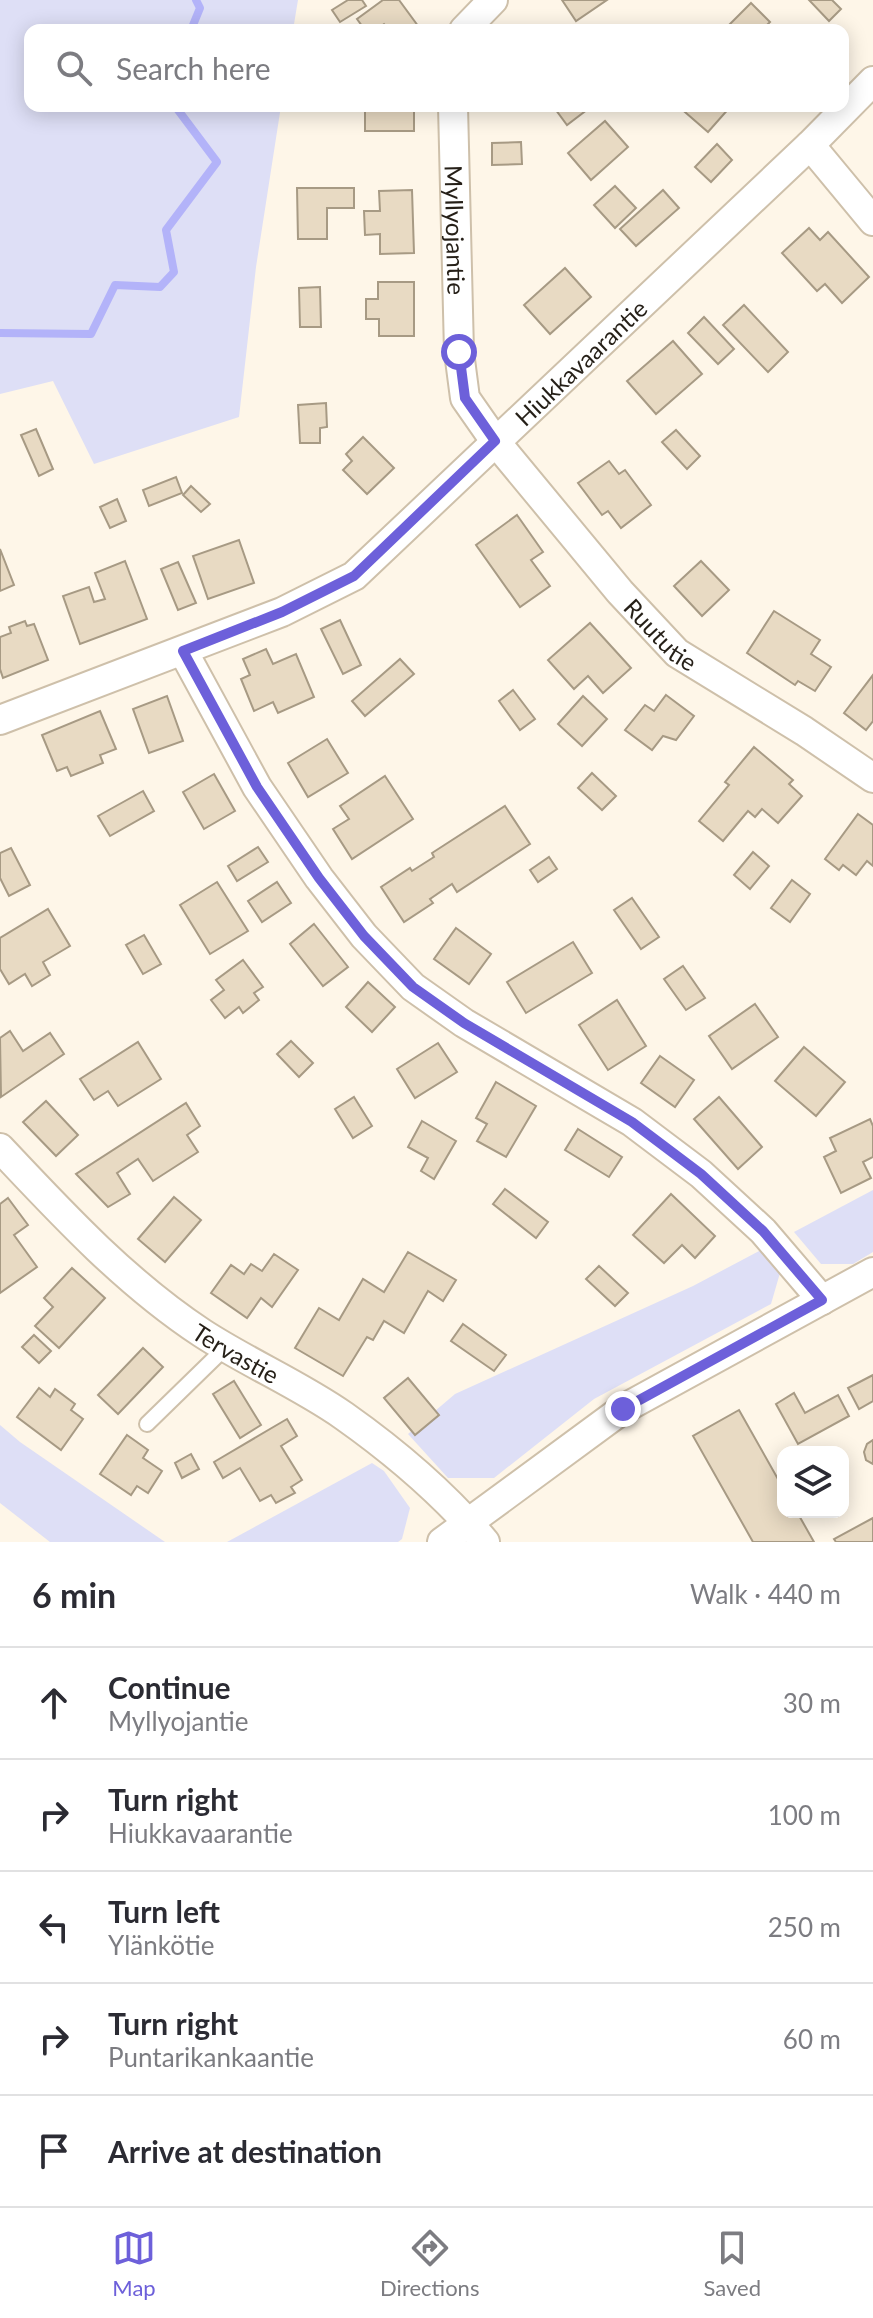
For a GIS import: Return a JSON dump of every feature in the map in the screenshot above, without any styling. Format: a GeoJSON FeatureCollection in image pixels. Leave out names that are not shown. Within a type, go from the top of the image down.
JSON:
{"type":"FeatureCollection","features":[{"type":"Feature","properties":{"kind":"street"},"geometry":{"type":"LineString","coordinates":[[470,24],[493,0]]}},
{"type":"Feature","properties":{"kind":"street","name":"Hiukkavaarantie"},"geometry":{"type":"LineString","coordinates":[[849,105],[873,81]]}},
{"type":"Feature","properties":{"kind":"street","name":"Myllyojantie"},"geometry":{"type":"LineString","coordinates":[[453,112],[459,352],[465,398],[495,441]]}},
{"type":"Feature","properties":{"kind":"street","name":"Hiukkavaarantie"},"geometry":{"type":"LineString","coordinates":[[0,720],[282,612],[354,576],[842,112]]}},
{"type":"Feature","properties":{"kind":"street"},"geometry":{"type":"LineString","coordinates":[[810,145],[873,221]]}},
{"type":"Feature","properties":{"kind":"street","name":"Ruututie"},"geometry":{"type":"LineString","coordinates":[[495,441],[620,592],[677,653],[804,731],[873,778]]}},
{"type":"Feature","properties":{"kind":"street"},"geometry":{"type":"LineString","coordinates":[[183,651],[266,800],[319,878],[364,936],[413,987],[464,1023],[632,1122],[701,1174],[763,1231],[822,1300]]}},
{"type":"Feature","properties":{"kind":"street","name":"Tervastie"},"geometry":{"type":"LineString","coordinates":[[0,1148],[58,1210],[144,1289],[202,1333],[343,1415],[405,1464],[477,1532]]}},
{"type":"Feature","properties":{"kind":"street"},"geometry":{"type":"LineString","coordinates":[[442,1542],[477,1532],[623,1409],[873,1272]]}},
{"type":"Feature","properties":{"kind":"lane"},"geometry":{"type":"LineString","coordinates":[[147,1424],[226,1347]]}},
{"type":"Feature","properties":{"kind":"shaded area"},"geometry":{"type":"Polygon","coordinates":[[[0,0],[298,0],[294,24],[24,24],[24,112],[280,112],[256,267],[239,417],[94,464],[53,381],[0,394],[0,0]]]}},
{"type":"Feature","properties":{"kind":"shaded area"},"geometry":{"type":"Polygon","coordinates":[[[873,1190],[873,1252],[853,1264],[821,1264],[794,1232],[873,1190]]]}},
{"type":"Feature","properties":{"kind":"shaded area"},"geometry":{"type":"Polygon","coordinates":[[[761,1250],[780,1273],[771,1304],[594,1399],[494,1478],[448,1478],[408,1434],[455,1394],[693,1286],[761,1250]]]}},
{"type":"Feature","properties":{"kind":"shaded area"},"geometry":{"type":"Polygon","coordinates":[[[0,1425],[165,1542],[50,1542],[0,1503],[0,1425]]]}},
{"type":"Feature","properties":{"kind":"shaded area"},"geometry":{"type":"Polygon","coordinates":[[[372,1463],[384,1471],[410,1508],[402,1539],[398,1542],[227,1542],[372,1463]]]}},
{"type":"Feature","properties":{"kind":"building"},"geometry":{"type":"Polygon","coordinates":[[[348,0],[362,0],[366,6],[340,22],[332,10],[348,0]]]}},
{"type":"Feature","properties":{"kind":"building"},"geometry":{"type":"Polygon","coordinates":[[[383,0],[399,0],[417,24],[361,24],[357,19],[383,0]]]}},
{"type":"Feature","properties":{"kind":"building"},"geometry":{"type":"Polygon","coordinates":[[[562,0],[607,0],[576,21],[562,0]]]}},
{"type":"Feature","properties":{"kind":"building"},"geometry":{"type":"Polygon","coordinates":[[[809,0],[832,0],[841,9],[829,21],[809,0]]]}},
{"type":"Feature","properties":{"kind":"building"},"geometry":{"type":"Polygon","coordinates":[[[751,3],[770,22],[768,24],[730,24],[751,3]]]}},
{"type":"Feature","properties":{"kind":"building"},"geometry":{"type":"Polygon","coordinates":[[[365,112],[414,112],[414,131],[365,131],[365,112]]]}},
{"type":"Feature","properties":{"kind":"building"},"geometry":{"type":"Polygon","coordinates":[[[557,112],[584,112],[567,125],[557,112]]]}},
{"type":"Feature","properties":{"kind":"building"},"geometry":{"type":"Polygon","coordinates":[[[685,112],[726,112],[708,132],[685,112]]]}},
{"type":"Feature","properties":{"kind":"building"},"geometry":{"type":"Polygon","coordinates":[[[605,121],[628,147],[591,180],[568,153],[605,121]]]}},
{"type":"Feature","properties":{"kind":"building"},"geometry":{"type":"Polygon","coordinates":[[[521,142],[522,164],[492,165],[492,143],[521,142]]]}},
{"type":"Feature","properties":{"kind":"building"},"geometry":{"type":"Polygon","coordinates":[[[717,144],[732,160],[711,182],[695,167],[717,144]]]}},
{"type":"Feature","properties":{"kind":"building"},"geometry":{"type":"Polygon","coordinates":[[[615,186],[636,208],[615,228],[594,205],[615,186]]]}},
{"type":"Feature","properties":{"kind":"building"},"geometry":{"type":"Polygon","coordinates":[[[297,188],[354,188],[354,208],[327,208],[327,239],[298,239],[297,188]]]}},
{"type":"Feature","properties":{"kind":"building"},"geometry":{"type":"Polygon","coordinates":[[[412,190],[414,253],[380,254],[380,234],[365,235],[364,211],[380,211],[379,191],[412,190]]]}},
{"type":"Feature","properties":{"kind":"building"},"geometry":{"type":"Polygon","coordinates":[[[663,190],[679,208],[636,246],[620,229],[663,190]]]}},
{"type":"Feature","properties":{"kind":"building"},"geometry":{"type":"Polygon","coordinates":[[[809,228],[820,240],[828,232],[869,277],[842,303],[825,284],[817,291],[782,253],[809,228]]]}},
{"type":"Feature","properties":{"kind":"building"},"geometry":{"type":"Polygon","coordinates":[[[565,268],[591,297],[550,334],[524,305],[565,268]]]}},
{"type":"Feature","properties":{"kind":"building"},"geometry":{"type":"Polygon","coordinates":[[[378,282],[414,282],[414,336],[379,336],[379,319],[366,319],[366,299],[378,299],[378,282]]]}},
{"type":"Feature","properties":{"kind":"building"},"geometry":{"type":"Polygon","coordinates":[[[320,287],[321,327],[300,327],[299,288],[320,287]]]}},
{"type":"Feature","properties":{"kind":"building"},"geometry":{"type":"Polygon","coordinates":[[[744,305],[788,352],[768,372],[723,325],[744,305]]]}},
{"type":"Feature","properties":{"kind":"building"},"geometry":{"type":"Polygon","coordinates":[[[704,317],[734,349],[718,364],[688,333],[704,317]]]}},
{"type":"Feature","properties":{"kind":"building"},"geometry":{"type":"Polygon","coordinates":[[[673,341],[702,374],[656,414],[627,381],[673,341]]]}},
{"type":"Feature","properties":{"kind":"building"},"geometry":{"type":"Polygon","coordinates":[[[326,403],[327,427],[320,428],[320,443],[300,443],[298,405],[326,403]]]}},
{"type":"Feature","properties":{"kind":"building"},"geometry":{"type":"Polygon","coordinates":[[[36,429],[53,469],[39,476],[21,435],[36,429]]]}},
{"type":"Feature","properties":{"kind":"building"},"geometry":{"type":"Polygon","coordinates":[[[676,430],[700,456],[687,469],[662,442],[676,430]]]}},
{"type":"Feature","properties":{"kind":"building"},"geometry":{"type":"Polygon","coordinates":[[[363,437],[394,468],[367,494],[343,470],[352,461],[346,454],[363,437]]]}},
{"type":"Feature","properties":{"kind":"building"},"geometry":{"type":"Polygon","coordinates":[[[609,461],[619,474],[625,470],[651,505],[621,528],[608,511],[602,515],[578,483],[609,461]]]}},
{"type":"Feature","properties":{"kind":"building"},"geometry":{"type":"Polygon","coordinates":[[[176,477],[182,493],[149,506],[143,490],[176,477]]]}},
{"type":"Feature","properties":{"kind":"building"},"geometry":{"type":"Polygon","coordinates":[[[191,486],[210,504],[201,512],[183,495],[191,486]]]}},
{"type":"Feature","properties":{"kind":"building"},"geometry":{"type":"Polygon","coordinates":[[[117,499],[126,521],[110,528],[100,507],[117,499]]]}},
{"type":"Feature","properties":{"kind":"building"},"geometry":{"type":"Polygon","coordinates":[[[517,515],[543,552],[531,560],[550,586],[520,607],[476,545],[517,515]]]}},
{"type":"Feature","properties":{"kind":"building"},"geometry":{"type":"Polygon","coordinates":[[[239,540],[254,583],[208,599],[193,556],[239,540]]]}},
{"type":"Feature","properties":{"kind":"building"},"geometry":{"type":"Polygon","coordinates":[[[0,549],[14,585],[0,591],[0,549]]]}},
{"type":"Feature","properties":{"kind":"building"},"geometry":{"type":"Polygon","coordinates":[[[125,561],[147,619],[80,644],[63,596],[89,587],[94,602],[105,599],[95,573],[125,561]]]}},
{"type":"Feature","properties":{"kind":"building"},"geometry":{"type":"Polygon","coordinates":[[[701,561],[729,590],[702,616],[674,586],[701,561]]]}},
{"type":"Feature","properties":{"kind":"building"},"geometry":{"type":"Polygon","coordinates":[[[178,562],[196,603],[178,610],[161,569],[178,562]]]}},
{"type":"Feature","properties":{"kind":"building"},"geometry":{"type":"Polygon","coordinates":[[[774,611],[820,640],[811,654],[831,667],[815,691],[798,681],[795,685],[747,653],[774,611]]]}},
{"type":"Feature","properties":{"kind":"building"},"geometry":{"type":"Polygon","coordinates":[[[340,620],[361,665],[343,674],[321,629],[340,620]]]}},
{"type":"Feature","properties":{"kind":"building"},"geometry":{"type":"Polygon","coordinates":[[[25,621],[27,626],[34,624],[48,660],[3,678],[0,637],[11,633],[9,627],[25,621]]]}},
{"type":"Feature","properties":{"kind":"building"},"geometry":{"type":"Polygon","coordinates":[[[590,623],[631,668],[603,693],[588,676],[574,689],[548,660],[590,623]]]}},
{"type":"Feature","properties":{"kind":"building"},"geometry":{"type":"Polygon","coordinates":[[[266,649],[273,664],[296,654],[314,697],[278,713],[273,702],[254,711],[241,679],[250,675],[243,659],[266,649]]]}},
{"type":"Feature","properties":{"kind":"building"},"geometry":{"type":"Polygon","coordinates":[[[400,659],[414,674],[365,716],[352,701],[400,659]]]}},
{"type":"Feature","properties":{"kind":"building"},"geometry":{"type":"Polygon","coordinates":[[[873,675],[873,721],[866,730],[844,713],[873,675]]]}},
{"type":"Feature","properties":{"kind":"building"},"geometry":{"type":"Polygon","coordinates":[[[513,690],[535,719],[520,730],[499,701],[513,690]]]}},
{"type":"Feature","properties":{"kind":"building"},"geometry":{"type":"Polygon","coordinates":[[[666,695],[694,716],[676,740],[663,736],[652,750],[625,730],[645,705],[654,711],[666,695]]]}},
{"type":"Feature","properties":{"kind":"building"},"geometry":{"type":"Polygon","coordinates":[[[167,696],[183,741],[149,753],[133,709],[167,696]]]}},
{"type":"Feature","properties":{"kind":"building"},"geometry":{"type":"Polygon","coordinates":[[[583,696],[607,719],[582,746],[558,724],[583,696]]]}},
{"type":"Feature","properties":{"kind":"building"},"geometry":{"type":"Polygon","coordinates":[[[100,711],[116,749],[100,755],[103,763],[71,776],[67,767],[57,771],[42,735],[100,711]]]}},
{"type":"Feature","properties":{"kind":"building"},"geometry":{"type":"Polygon","coordinates":[[[327,739],[348,773],[308,797],[288,763],[327,739]]]}},
{"type":"Feature","properties":{"kind":"building"},"geometry":{"type":"Polygon","coordinates":[[[754,747],[793,780],[789,784],[802,796],[778,823],[762,809],[755,817],[748,811],[723,841],[699,821],[729,785],[725,782],[754,747]]]}},
{"type":"Feature","properties":{"kind":"building"},"geometry":{"type":"Polygon","coordinates":[[[592,773],[616,796],[602,810],[578,788],[592,773]]]}},
{"type":"Feature","properties":{"kind":"building"},"geometry":{"type":"Polygon","coordinates":[[[214,774],[235,811],[204,829],[183,792],[214,774]]]}},
{"type":"Feature","properties":{"kind":"building"},"geometry":{"type":"Polygon","coordinates":[[[385,776],[413,819],[352,859],[333,829],[349,819],[340,806],[385,776]]]}},
{"type":"Feature","properties":{"kind":"building"},"geometry":{"type":"Polygon","coordinates":[[[143,791],[154,811],[110,836],[98,816],[143,791]]]}},
{"type":"Feature","properties":{"kind":"building"},"geometry":{"type":"Polygon","coordinates":[[[505,806],[530,844],[457,892],[452,884],[430,899],[433,903],[404,922],[381,887],[434,857],[432,853],[505,806]]]}},
{"type":"Feature","properties":{"kind":"building"},"geometry":{"type":"Polygon","coordinates":[[[858,814],[873,825],[873,866],[867,861],[856,875],[843,865],[839,870],[825,859],[858,814]]]}},
{"type":"Feature","properties":{"kind":"building"},"geometry":{"type":"Polygon","coordinates":[[[258,847],[268,862],[237,881],[228,866],[258,847]]]}},
{"type":"Feature","properties":{"kind":"building"},"geometry":{"type":"Polygon","coordinates":[[[11,848],[30,885],[9,896],[0,878],[0,853],[11,848]]]}},
{"type":"Feature","properties":{"kind":"building"},"geometry":{"type":"Polygon","coordinates":[[[753,852],[769,866],[750,889],[734,875],[753,852]]]}},
{"type":"Feature","properties":{"kind":"building"},"geometry":{"type":"Polygon","coordinates":[[[549,857],[557,869],[538,882],[530,870],[549,857]]]}},
{"type":"Feature","properties":{"kind":"building"},"geometry":{"type":"Polygon","coordinates":[[[792,880],[810,894],[790,922],[771,908],[792,880]]]}},
{"type":"Feature","properties":{"kind":"building"},"geometry":{"type":"Polygon","coordinates":[[[217,882],[248,931],[210,954],[180,905],[217,882]]]}},
{"type":"Feature","properties":{"kind":"building"},"geometry":{"type":"Polygon","coordinates":[[[277,882],[291,903],[262,922],[248,901],[277,882]]]}},
{"type":"Feature","properties":{"kind":"building"},"geometry":{"type":"Polygon","coordinates":[[[632,898],[659,937],[641,949],[614,910],[632,898]]]}},
{"type":"Feature","properties":{"kind":"building"},"geometry":{"type":"Polygon","coordinates":[[[48,909],[70,946],[43,962],[50,975],[32,986],[25,974],[9,984],[0,969],[0,938],[48,909]]]}},
{"type":"Feature","properties":{"kind":"building"},"geometry":{"type":"Polygon","coordinates":[[[314,924],[348,967],[323,986],[290,944],[314,924]]]}},
{"type":"Feature","properties":{"kind":"building"},"geometry":{"type":"Polygon","coordinates":[[[456,928],[491,954],[469,984],[434,959],[456,928]]]}},
{"type":"Feature","properties":{"kind":"building"},"geometry":{"type":"Polygon","coordinates":[[[144,935],[161,964],[143,974],[126,945],[144,935]]]}},
{"type":"Feature","properties":{"kind":"building"},"geometry":{"type":"Polygon","coordinates":[[[573,942],[592,973],[526,1013],[507,982],[573,942]]]}},
{"type":"Feature","properties":{"kind":"building"},"geometry":{"type":"Polygon","coordinates":[[[243,960],[263,987],[254,993],[259,1000],[243,1013],[239,1007],[225,1018],[211,1000],[224,990],[216,980],[243,960]]]}},
{"type":"Feature","properties":{"kind":"building"},"geometry":{"type":"Polygon","coordinates":[[[683,966],[705,998],[686,1010],[664,979],[683,966]]]}},
{"type":"Feature","properties":{"kind":"building"},"geometry":{"type":"Polygon","coordinates":[[[368,982],[395,1007],[372,1032],[346,1007],[368,982]]]}},
{"type":"Feature","properties":{"kind":"building"},"geometry":{"type":"Polygon","coordinates":[[[617,1000],[646,1046],[608,1070],[579,1025],[617,1000]]]}},
{"type":"Feature","properties":{"kind":"building"},"geometry":{"type":"Polygon","coordinates":[[[755,1004],[778,1037],[732,1069],[709,1036],[755,1004]]]}},
{"type":"Feature","properties":{"kind":"building"},"geometry":{"type":"Polygon","coordinates":[[[10,1031],[23,1051],[50,1033],[64,1054],[1,1097],[0,1038],[10,1031]]]}},
{"type":"Feature","properties":{"kind":"building"},"geometry":{"type":"Polygon","coordinates":[[[291,1041],[313,1063],[299,1077],[277,1054],[291,1041]]]}},
{"type":"Feature","properties":{"kind":"building"},"geometry":{"type":"Polygon","coordinates":[[[138,1042],[161,1079],[118,1106],[108,1091],[94,1100],[80,1079],[138,1042]]]}},
{"type":"Feature","properties":{"kind":"building"},"geometry":{"type":"Polygon","coordinates":[[[438,1043],[457,1072],[415,1098],[397,1069],[438,1043]]]}},
{"type":"Feature","properties":{"kind":"building"},"geometry":{"type":"Polygon","coordinates":[[[804,1047],[845,1082],[816,1116],[775,1081],[804,1047]]]}},
{"type":"Feature","properties":{"kind":"building"},"geometry":{"type":"Polygon","coordinates":[[[660,1056],[694,1080],[675,1107],[641,1083],[660,1056]]]}},
{"type":"Feature","properties":{"kind":"building"},"geometry":{"type":"Polygon","coordinates":[[[496,1082],[536,1106],[506,1157],[477,1141],[487,1124],[476,1118],[496,1082]]]}},
{"type":"Feature","properties":{"kind":"building"},"geometry":{"type":"Polygon","coordinates":[[[354,1097],[372,1126],[353,1138],[335,1109],[354,1097]]]}},
{"type":"Feature","properties":{"kind":"building"},"geometry":{"type":"Polygon","coordinates":[[[719,1097],[762,1147],[738,1169],[694,1119],[719,1097]]]}},
{"type":"Feature","properties":{"kind":"building"},"geometry":{"type":"Polygon","coordinates":[[[46,1101],[78,1135],[56,1156],[23,1122],[46,1101]]]}},
{"type":"Feature","properties":{"kind":"building"},"geometry":{"type":"Polygon","coordinates":[[[186,1103],[200,1126],[187,1135],[198,1152],[153,1181],[138,1159],[117,1173],[130,1194],[108,1207],[76,1174],[186,1103]]]}},
{"type":"Feature","properties":{"kind":"building"},"geometry":{"type":"Polygon","coordinates":[[[870,1119],[873,1126],[873,1157],[863,1162],[871,1178],[841,1193],[824,1157],[836,1151],[830,1138],[870,1119]]]}},
{"type":"Feature","properties":{"kind":"building"},"geometry":{"type":"Polygon","coordinates":[[[422,1121],[456,1141],[434,1179],[421,1171],[428,1158],[408,1147],[422,1121]]]}},
{"type":"Feature","properties":{"kind":"building"},"geometry":{"type":"Polygon","coordinates":[[[578,1129],[622,1157],[609,1177],[565,1150],[578,1129]]]}},
{"type":"Feature","properties":{"kind":"building"},"geometry":{"type":"Polygon","coordinates":[[[505,1189],[548,1222],[536,1238],[493,1204],[505,1189]]]}},
{"type":"Feature","properties":{"kind":"building"},"geometry":{"type":"Polygon","coordinates":[[[671,1194],[715,1236],[695,1258],[682,1245],[664,1263],[633,1235],[671,1194]]]}},
{"type":"Feature","properties":{"kind":"building"},"geometry":{"type":"Polygon","coordinates":[[[174,1197],[201,1220],[165,1262],[138,1239],[174,1197]]]}},
{"type":"Feature","properties":{"kind":"building"},"geometry":{"type":"Polygon","coordinates":[[[8,1198],[28,1225],[14,1235],[37,1267],[0,1293],[0,1204],[8,1198]]]}},
{"type":"Feature","properties":{"kind":"building"},"geometry":{"type":"Polygon","coordinates":[[[408,1252],[456,1280],[443,1301],[428,1291],[404,1333],[384,1321],[373,1340],[367,1337],[343,1376],[295,1348],[319,1308],[339,1320],[363,1279],[384,1292],[408,1252]]]}},
{"type":"Feature","properties":{"kind":"building"},"geometry":{"type":"Polygon","coordinates":[[[274,1254],[298,1270],[272,1307],[261,1298],[247,1318],[211,1293],[231,1265],[244,1274],[251,1264],[262,1271],[274,1254]]]}},
{"type":"Feature","properties":{"kind":"building"},"geometry":{"type":"Polygon","coordinates":[[[599,1266],[628,1293],[615,1306],[586,1279],[599,1266]]]}},
{"type":"Feature","properties":{"kind":"building"},"geometry":{"type":"Polygon","coordinates":[[[72,1268],[105,1298],[59,1348],[35,1326],[53,1307],[44,1298],[72,1268]]]}},
{"type":"Feature","properties":{"kind":"building"},"geometry":{"type":"Polygon","coordinates":[[[463,1324],[506,1355],[494,1371],[451,1341],[463,1324]]]}},
{"type":"Feature","properties":{"kind":"building"},"geometry":{"type":"Polygon","coordinates":[[[34,1335],[51,1351],[39,1363],[22,1347],[34,1335]]]}},
{"type":"Feature","properties":{"kind":"building"},"geometry":{"type":"Polygon","coordinates":[[[143,1348],[163,1367],[118,1414],[98,1395],[143,1348]]]}},
{"type":"Feature","properties":{"kind":"building"},"geometry":{"type":"Polygon","coordinates":[[[873,1375],[873,1401],[859,1409],[848,1388],[873,1375]]]}},
{"type":"Feature","properties":{"kind":"building"},"geometry":{"type":"Polygon","coordinates":[[[408,1378],[439,1415],[415,1435],[384,1398],[408,1378]]]}},
{"type":"Feature","properties":{"kind":"building"},"geometry":{"type":"Polygon","coordinates":[[[234,1381],[261,1425],[240,1438],[213,1394],[234,1381]]]}},
{"type":"Feature","properties":{"kind":"building"},"geometry":{"type":"Polygon","coordinates":[[[39,1388],[50,1397],[55,1389],[75,1404],[71,1410],[83,1419],[61,1450],[17,1417],[39,1388]]]}},
{"type":"Feature","properties":{"kind":"building"},"geometry":{"type":"Polygon","coordinates":[[[794,1393],[805,1413],[838,1395],[849,1416],[798,1444],[776,1404],[794,1393]]]}},
{"type":"Feature","properties":{"kind":"building"},"geometry":{"type":"Polygon","coordinates":[[[739,1410],[777,1477],[777,1518],[800,1518],[814,1542],[753,1542],[693,1436],[739,1410]]]}},
{"type":"Feature","properties":{"kind":"building"},"geometry":{"type":"Polygon","coordinates":[[[287,1419],[297,1436],[281,1446],[302,1480],[291,1487],[295,1493],[276,1503],[271,1495],[260,1501],[240,1468],[223,1478],[214,1462],[287,1419]]]}},
{"type":"Feature","properties":{"kind":"building"},"geometry":{"type":"Polygon","coordinates":[[[127,1435],[148,1450],[143,1458],[162,1471],[148,1493],[137,1486],[131,1495],[100,1474],[127,1435]]]}},
{"type":"Feature","properties":{"kind":"building"},"geometry":{"type":"Polygon","coordinates":[[[873,1440],[873,1464],[866,1460],[864,1452],[873,1440]]]}},
{"type":"Feature","properties":{"kind":"building"},"geometry":{"type":"Polygon","coordinates":[[[191,1454],[199,1469],[182,1478],[175,1463],[191,1454]]]}},
{"type":"Feature","properties":{"kind":"building"},"geometry":{"type":"Polygon","coordinates":[[[873,1518],[873,1542],[836,1542],[834,1539],[873,1518]]]}},
{"type":"Feature","properties":{"kind":"waterway"},"geometry":{"type":"LineString","coordinates":[[193,24],[200,8],[196,0]]}},
{"type":"Feature","properties":{"kind":"waterway"},"geometry":{"type":"LineString","coordinates":[[0,333],[91,334],[115,285],[160,287],[174,272],[166,230],[217,162],[180,112]]}},
{"type":"Feature","properties":{"kind":"route"},"geometry":{"type":"LineString","coordinates":[[459,352],[465,398],[495,441],[354,576],[282,612],[183,651],[257,787],[319,878],[364,936],[413,987],[464,1023],[632,1122],[701,1174],[763,1231],[822,1300],[623,1409]]}}]}
